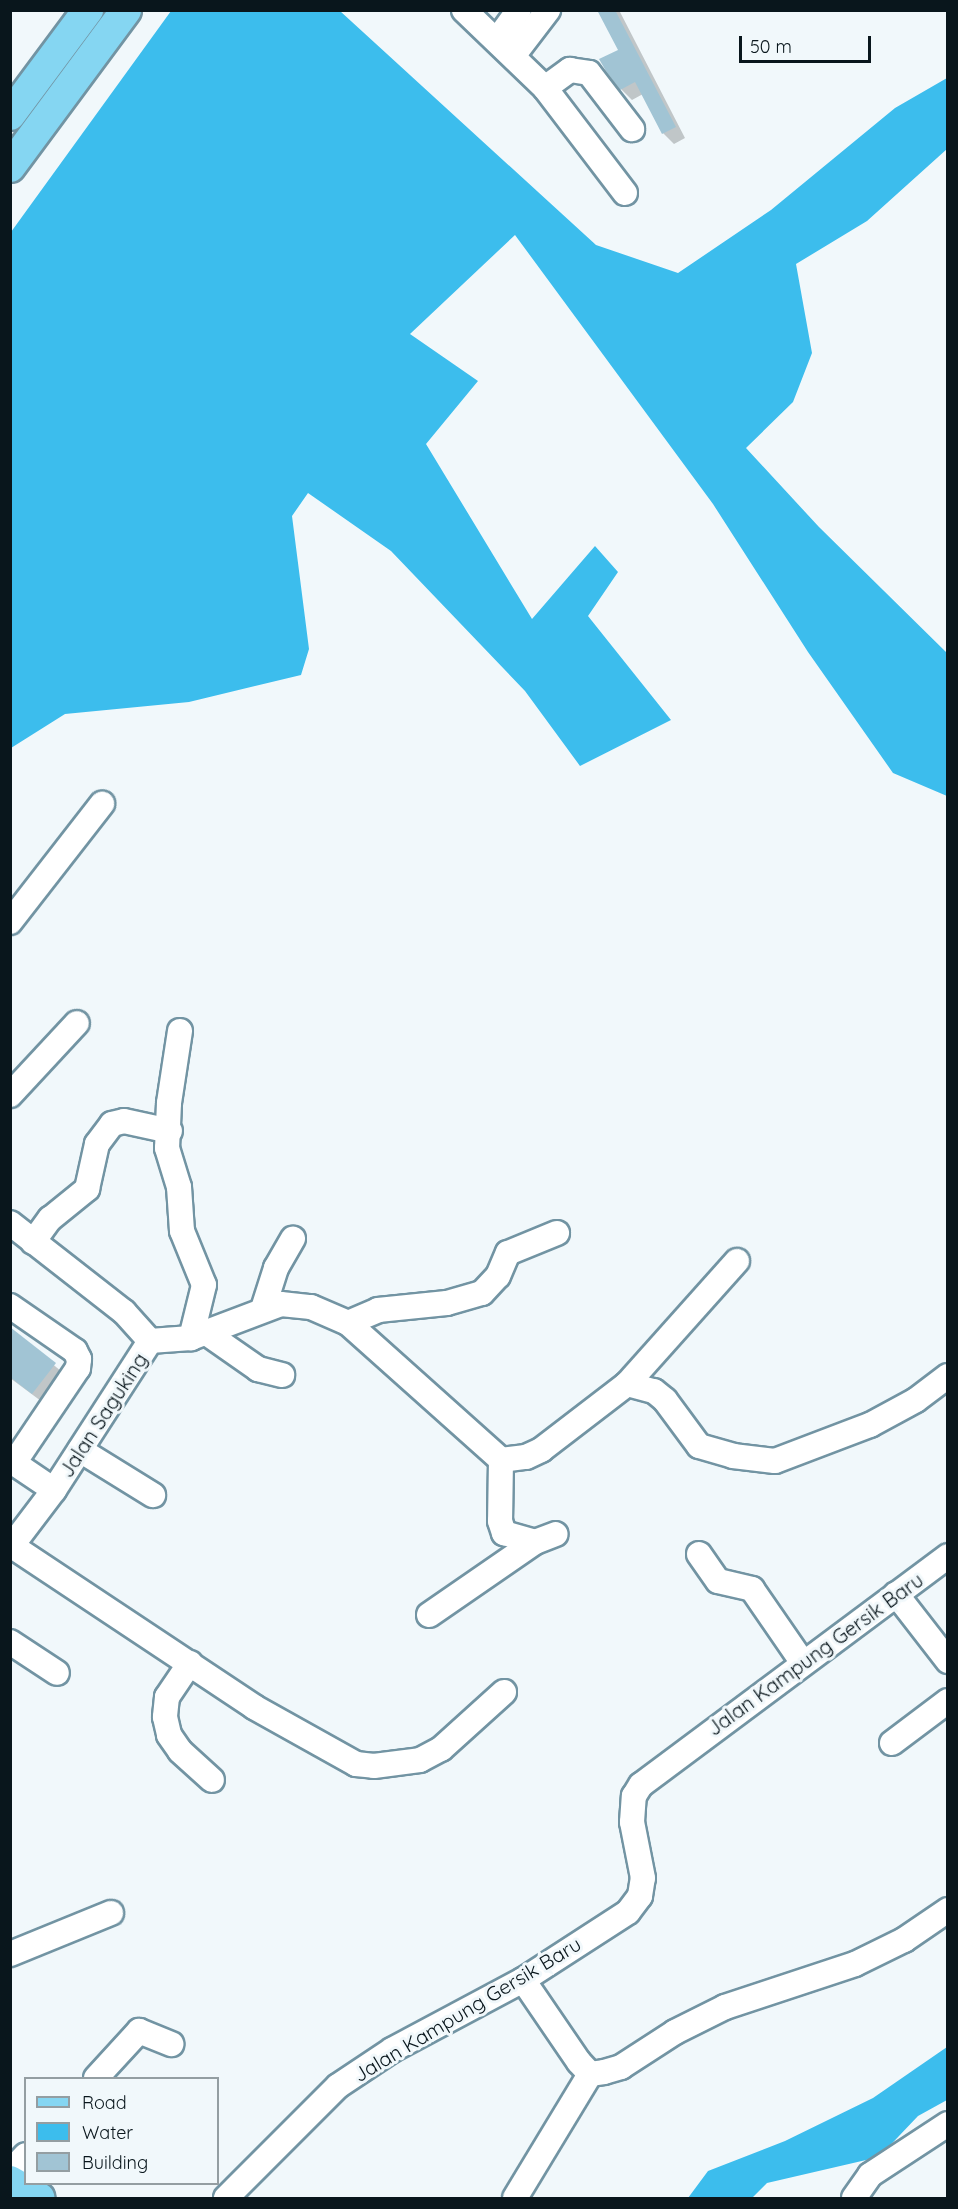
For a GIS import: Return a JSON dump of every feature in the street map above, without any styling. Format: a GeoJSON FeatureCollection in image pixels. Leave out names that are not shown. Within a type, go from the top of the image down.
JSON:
{"type":"FeatureCollection","features":[{"type":"Feature","properties":{"kind":"main road"},"geometry":{"type":"LineString","coordinates":[[10,115],[88,10]]}},
{"type":"Feature","properties":{"kind":"main road"},"geometry":{"type":"LineString","coordinates":[[10,167],[126,10]]}},
{"type":"Feature","properties":{"kind":"main road"},"geometry":{"type":"LineString","coordinates":[[10,2181],[40,2199]]}},
{"type":"Feature","properties":{"kind":"street"},"geometry":{"type":"LineString","coordinates":[[464,10],[545,88],[625,194]]}},
{"type":"Feature","properties":{"kind":"street"},"geometry":{"type":"LineString","coordinates":[[505,48],[519,10]]}},
{"type":"Feature","properties":{"kind":"street"},"geometry":{"type":"LineString","coordinates":[[505,48],[548,10]]}},
{"type":"Feature","properties":{"kind":"street"},"geometry":{"type":"LineString","coordinates":[[545,88],[570,69],[583,70],[632,129]]}},
{"type":"Feature","properties":{"kind":"street"},"geometry":{"type":"LineString","coordinates":[[10,922],[102,804]]}},
{"type":"Feature","properties":{"kind":"street"},"geometry":{"type":"LineString","coordinates":[[10,1095],[77,1023]]}},
{"type":"Feature","properties":{"kind":"street"},"geometry":{"type":"LineString","coordinates":[[180,1031],[169,1103],[170,1131],[167,1148],[179,1187],[182,1231],[204,1285],[198,1335]]}},
{"type":"Feature","properties":{"kind":"street"},"geometry":{"type":"LineString","coordinates":[[33,1242],[50,1219],[87,1189],[97,1144],[112,1124],[124,1121],[170,1131]]}},
{"type":"Feature","properties":{"kind":"street","name":"Jalan Saguking"},"geometry":{"type":"LineString","coordinates":[[10,1224],[124,1312],[150,1341],[54,1490],[11,1547]]}},
{"type":"Feature","properties":{"kind":"street"},"geometry":{"type":"LineString","coordinates":[[348,1323],[365,1313],[447,1303],[491,1287],[508,1253],[557,1233]]}},
{"type":"Feature","properties":{"kind":"street"},"geometry":{"type":"LineString","coordinates":[[263,1309],[276,1268],[292,1238]]}},
{"type":"Feature","properties":{"kind":"street"},"geometry":{"type":"LineString","coordinates":[[150,1341],[198,1335],[263,1309],[296,1304],[348,1323],[501,1460],[526,1457],[541,1450],[627,1384],[737,1261]]}},
{"type":"Feature","properties":{"kind":"street"},"geometry":{"type":"LineString","coordinates":[[10,1306],[75,1352],[79,1359],[78,1368],[12,1466],[54,1490]]}},
{"type":"Feature","properties":{"kind":"street"},"geometry":{"type":"LineString","coordinates":[[198,1335],[258,1369],[282,1375]]}},
{"type":"Feature","properties":{"kind":"street"},"geometry":{"type":"LineString","coordinates":[[627,1384],[654,1391],[665,1400],[699,1446],[734,1456],[775,1461],[870,1425],[916,1400],[948,1376]]}},
{"type":"Feature","properties":{"kind":"street"},"geometry":{"type":"LineString","coordinates":[[80,1450],[153,1495]]}},
{"type":"Feature","properties":{"kind":"street"},"geometry":{"type":"LineString","coordinates":[[429,1615],[545,1538],[504,1533],[500,1521],[501,1460]]}},
{"type":"Feature","properties":{"kind":"street"},"geometry":{"type":"LineString","coordinates":[[11,1547],[254,1707],[345,1759],[374,1766],[420,1760],[441,1749],[504,1692]]}},
{"type":"Feature","properties":{"kind":"street"},"geometry":{"type":"LineString","coordinates":[[699,1554],[718,1581],[752,1589],[803,1663]]}},
{"type":"Feature","properties":{"kind":"street","name":"Jalan Kampung Gersik Baru"},"geometry":{"type":"LineString","coordinates":[[226,2199],[338,2086],[392,2050],[523,1980],[628,1912],[640,1896],[642,1867],[632,1821],[634,1796],[640,1785],[948,1556]]}},
{"type":"Feature","properties":{"kind":"street"},"geometry":{"type":"LineString","coordinates":[[896,1594],[948,1661]]}},
{"type":"Feature","properties":{"kind":"street"},"geometry":{"type":"LineString","coordinates":[[10,1642],[57,1673]]}},
{"type":"Feature","properties":{"kind":"street"},"geometry":{"type":"LineString","coordinates":[[190,1663],[167,1697],[165,1717],[169,1735],[180,1751],[212,1780]]}},
{"type":"Feature","properties":{"kind":"street"},"geometry":{"type":"LineString","coordinates":[[892,1743],[948,1701]]}},
{"type":"Feature","properties":{"kind":"street"},"geometry":{"type":"LineString","coordinates":[[515,2199],[590,2074],[621,2067],[675,2032],[725,2007],[855,1964],[904,1940],[948,1910]]}},
{"type":"Feature","properties":{"kind":"street"},"geometry":{"type":"LineString","coordinates":[[10,1954],[111,1914]]}},
{"type":"Feature","properties":{"kind":"street"},"geometry":{"type":"LineString","coordinates":[[523,1980],[590,2074]]}},
{"type":"Feature","properties":{"kind":"street"},"geometry":{"type":"LineString","coordinates":[[98,2077],[140,2031],[171,2044]]}},
{"type":"Feature","properties":{"kind":"street"},"geometry":{"type":"LineString","coordinates":[[854,2199],[870,2175],[948,2124]]}},
{"type":"Feature","properties":{"kind":"street"},"geometry":{"type":"LineString","coordinates":[[10,2172],[24,2157]]}},
{"type":"Feature","properties":{"kind":"water"},"geometry":{"type":"Polygon","coordinates":[[[171,11],[340,11],[596,245],[678,273],[771,210],[895,108],[947,78],[947,149],[867,221],[796,264],[812,353],[793,402],[746,448],[819,527],[947,653],[947,796],[893,773],[808,652],[713,504],[515,235],[410,334],[478,381],[426,444],[532,619],[595,546],[618,572],[588,616],[671,720],[580,766],[525,691],[391,551],[308,493],[292,516],[309,649],[301,675],[189,702],[65,714],[11,748],[11,232],[171,11]]]}},
{"type":"Feature","properties":{"kind":"water"},"geometry":{"type":"Polygon","coordinates":[[[947,2047],[947,2100],[918,2116],[879,2157],[767,2183],[752,2198],[688,2198],[708,2171],[785,2141],[873,2098],[947,2047]]]}},
{"type":"Feature","properties":{"kind":"building"},"geometry":{"type":"Polygon","coordinates":[[[597,10],[615,10],[676,127],[662,134],[635,82],[620,90],[606,71],[599,59],[618,50],[597,10]]]}},
{"type":"Feature","properties":{"kind":"building"},"geometry":{"type":"Polygon","coordinates":[[[10,1327],[56,1363],[32,1394],[10,1377],[10,1327]]]}}]}
